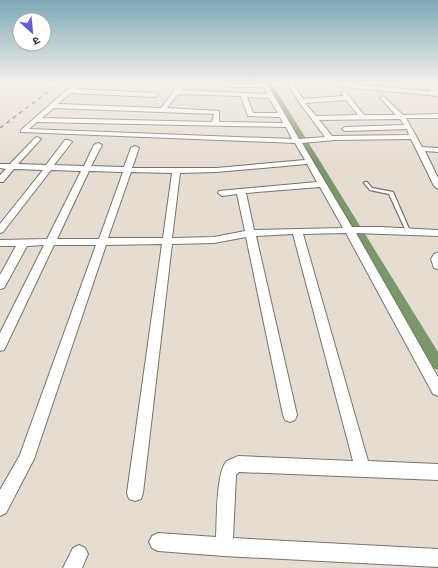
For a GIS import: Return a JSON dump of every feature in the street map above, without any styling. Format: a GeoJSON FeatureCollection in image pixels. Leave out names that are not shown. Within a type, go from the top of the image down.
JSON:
{"type":"FeatureCollection","features":[{"type":"Feature","properties":{"kind":"street"},"geometry":{"type":"LineString","coordinates":[[48,109],[23,131],[301,141],[330,138],[414,137]]}},
{"type":"Feature","properties":{"kind":"street"},"geometry":{"type":"LineString","coordinates":[[157,109],[216,112],[215,124]]}},
{"type":"Feature","properties":{"kind":"street"},"geometry":{"type":"LineString","coordinates":[[248,109],[250,115],[281,115]]}},
{"type":"Feature","properties":{"kind":"street"},"geometry":{"type":"LineString","coordinates":[[278,109],[287,125],[301,141],[308,162],[351,230],[438,390]]}},
{"type":"Feature","properties":{"kind":"street"},"geometry":{"type":"LineString","coordinates":[[307,109],[330,138]]}},
{"type":"Feature","properties":{"kind":"street"},"geometry":{"type":"LineString","coordinates":[[356,109],[362,117]]}},
{"type":"Feature","properties":{"kind":"street"},"geometry":{"type":"LineString","coordinates":[[394,109],[402,117],[409,128],[438,186]]}},
{"type":"Feature","properties":{"kind":"street"},"geometry":{"type":"LineString","coordinates":[[315,118],[438,116]]}},
{"type":"Feature","properties":{"kind":"street"},"geometry":{"type":"LineString","coordinates":[[34,120],[287,125]]}},
{"type":"Feature","properties":{"kind":"street"},"geometry":{"type":"LineString","coordinates":[[345,129],[409,128]]}},
{"type":"Feature","properties":{"kind":"street"},"geometry":{"type":"LineString","coordinates":[[0,180],[37,139]]}},
{"type":"Feature","properties":{"kind":"street"},"geometry":{"type":"LineString","coordinates":[[0,230],[68,142]]}},
{"type":"Feature","properties":{"kind":"street"},"geometry":{"type":"LineString","coordinates":[[0,346],[98,145]]}},
{"type":"Feature","properties":{"kind":"street"},"geometry":{"type":"LineString","coordinates":[[0,507],[26,459],[135,148]]}},
{"type":"Feature","properties":{"kind":"street"},"geometry":{"type":"LineString","coordinates":[[420,149],[438,150]]}},
{"type":"Feature","properties":{"kind":"street"},"geometry":{"type":"LineString","coordinates":[[0,166],[128,171],[176,171],[216,170],[308,162]]}},
{"type":"Feature","properties":{"kind":"street"},"geometry":{"type":"LineString","coordinates":[[135,493],[176,171]]}},
{"type":"Feature","properties":{"kind":"street"},"geometry":{"type":"LineString","coordinates":[[222,193],[321,184]]}},
{"type":"Feature","properties":{"kind":"street"},"geometry":{"type":"LineString","coordinates":[[241,191],[290,414]]}},
{"type":"Feature","properties":{"kind":"street"},"geometry":{"type":"LineString","coordinates":[[0,243],[221,240],[250,233],[297,231],[366,230],[438,233]]}},
{"type":"Feature","properties":{"kind":"street"},"geometry":{"type":"LineString","coordinates":[[297,231],[363,470]]}},
{"type":"Feature","properties":{"kind":"street"},"geometry":{"type":"LineString","coordinates":[[0,285],[23,243]]}},
{"type":"Feature","properties":{"kind":"street"},"geometry":{"type":"LineString","coordinates":[[438,256],[436,257],[438,266]]}},
{"type":"Feature","properties":{"kind":"street"},"geometry":{"type":"LineString","coordinates":[[224,547],[228,474],[232,467],[238,464],[438,472]]}},
{"type":"Feature","properties":{"kind":"street"},"geometry":{"type":"LineString","coordinates":[[158,542],[224,547],[438,558]]}},
{"type":"Feature","properties":{"kind":"lane"},"geometry":{"type":"LineString","coordinates":[[366,183],[371,189],[391,193],[408,231]]}},
{"type":"Feature","properties":{"kind":"path"},"geometry":{"type":"LineString","coordinates":[[0,125],[34,120]]}},
{"type":"Feature","properties":{"kind":"waterway"},"geometry":{"type":"LineString","coordinates":[[284,109],[438,364]]}},
{"type":"Feature","properties":{"kind":"railway"},"geometry":{"type":"LineString","coordinates":[[0,128],[26,109]]}}]}
